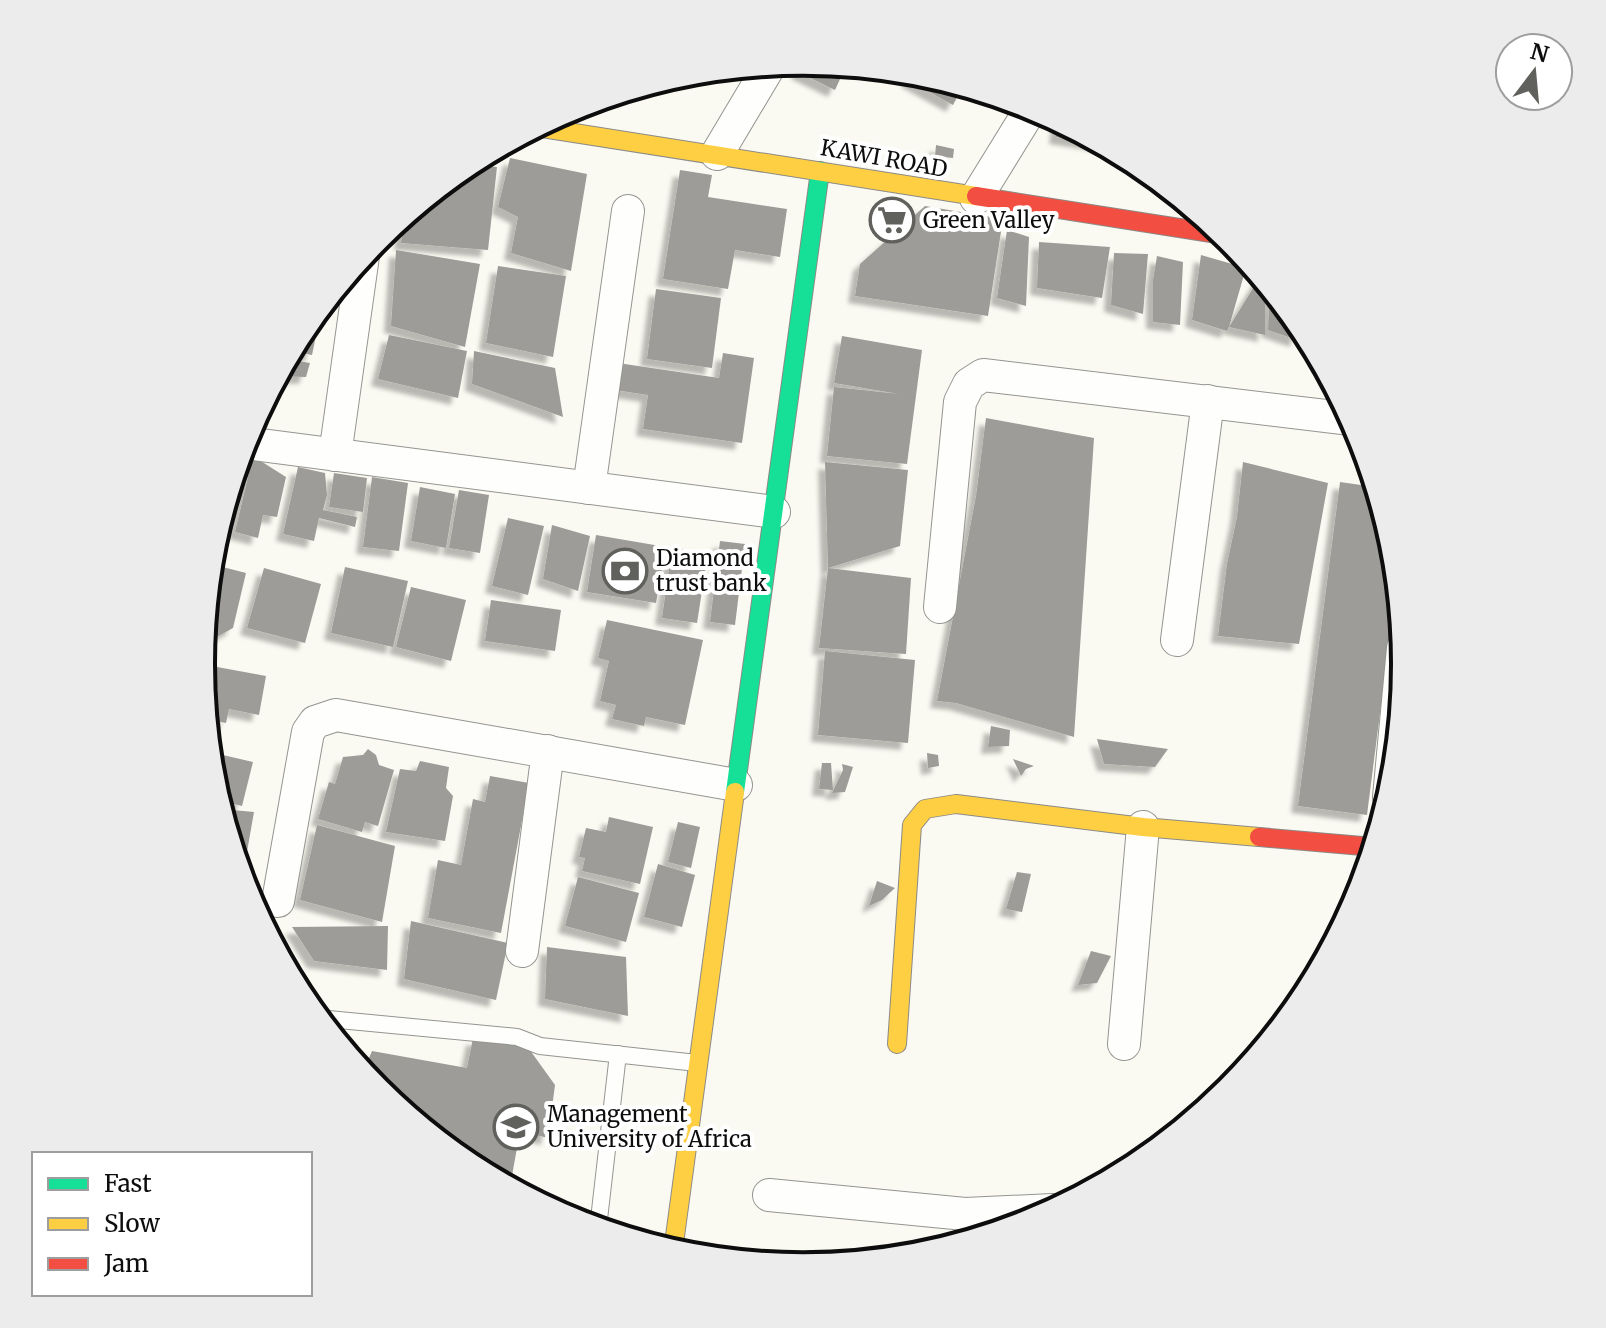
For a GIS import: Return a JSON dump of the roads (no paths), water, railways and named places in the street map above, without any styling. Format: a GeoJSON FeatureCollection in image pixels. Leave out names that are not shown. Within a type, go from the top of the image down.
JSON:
{"type":"FeatureCollection","features":[{"type":"Feature","properties":{"kind":"street"},"geometry":{"type":"LineString","coordinates":[[717,154],[763,77]]}},
{"type":"Feature","properties":{"kind":"street"},"geometry":{"type":"LineString","coordinates":[[976,198],[1024,120]]}},
{"type":"Feature","properties":{"kind":"street","name":"KAWI ROAD"},"geometry":{"type":"LineString","coordinates":[[558,130],[1201,232]]}},
{"type":"Feature","properties":{"kind":"street"},"geometry":{"type":"LineString","coordinates":[[675,1238],[820,171]]}},
{"type":"Feature","properties":{"kind":"street"},"geometry":{"type":"LineString","coordinates":[[589,488],[628,211]]}},
{"type":"Feature","properties":{"kind":"street"},"geometry":{"type":"LineString","coordinates":[[335,455],[360,277]]}},
{"type":"Feature","properties":{"kind":"street"},"geometry":{"type":"LineString","coordinates":[[940,607],[960,402],[969,384],[983,375],[1336,417]]}},
{"type":"Feature","properties":{"kind":"street"},"geometry":{"type":"LineString","coordinates":[[1177,640],[1208,401]]}},
{"type":"Feature","properties":{"kind":"street"},"geometry":{"type":"LineString","coordinates":[[258,445],[774,512]]}},
{"type":"Feature","properties":{"kind":"street"},"geometry":{"type":"LineString","coordinates":[[278,901],[308,732],[315,722],[336,715],[736,785]]}},
{"type":"Feature","properties":{"kind":"street"},"geometry":{"type":"LineString","coordinates":[[522,951],[548,751]]}},
{"type":"Feature","properties":{"kind":"street"},"geometry":{"type":"LineString","coordinates":[[897,1044],[912,825],[920,811],[927,807],[956,804],[1143,827],[1362,846]]}},
{"type":"Feature","properties":{"kind":"street"},"geometry":{"type":"LineString","coordinates":[[1124,1044],[1143,827]]}},
{"type":"Feature","properties":{"kind":"street"},"geometry":{"type":"LineString","coordinates":[[769,1195],[965,1214],[1016,1212]]}},
{"type":"Feature","properties":{"kind":"lane"},"geometry":{"type":"LineString","coordinates":[[335,1020],[517,1037],[540,1046],[698,1063]]}},
{"type":"Feature","properties":{"kind":"lane"},"geometry":{"type":"LineString","coordinates":[[599,1215],[618,1054]]}},
{"type":"Feature","properties":{"kind":"place","name":"Green Valley"},"geometry":{"type":"Point","coordinates":[892,220]}},
{"type":"Feature","properties":{"kind":"place","name":"Diamond trust bank"},"geometry":{"type":"Point","coordinates":[625,571]}},
{"type":"Feature","properties":{"kind":"place","name":"Management University of Africa"},"geometry":{"type":"Point","coordinates":[516,1127]}}]}
